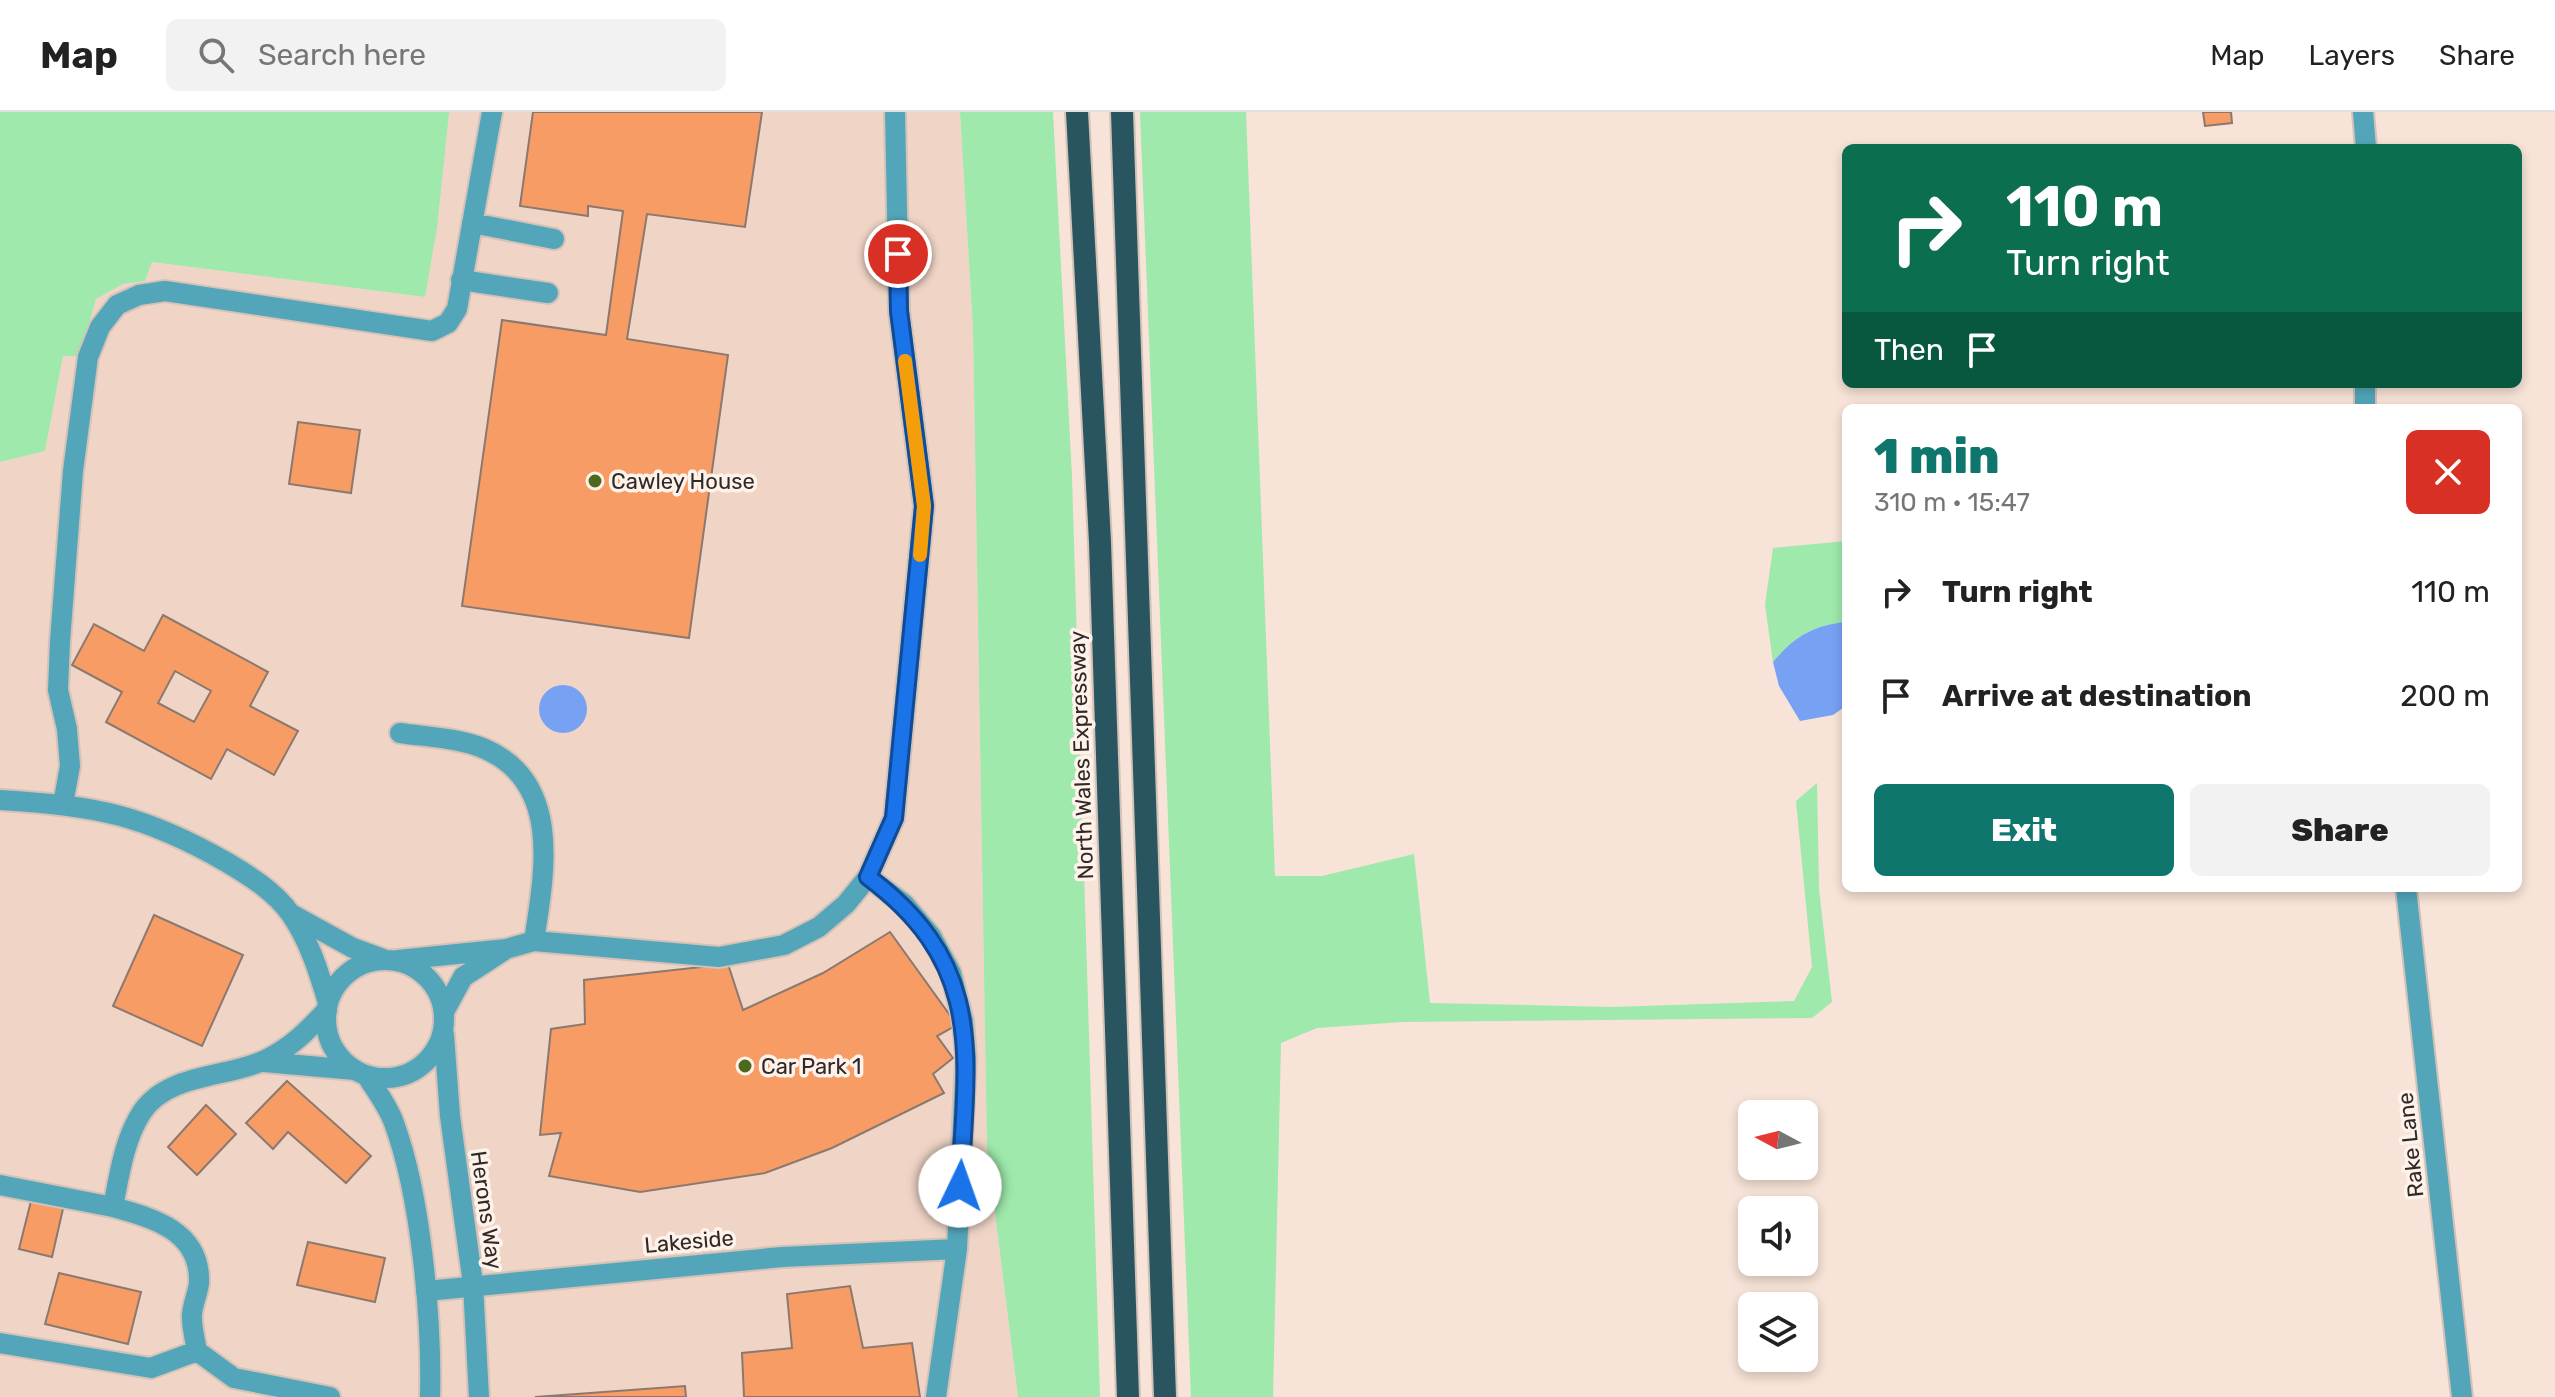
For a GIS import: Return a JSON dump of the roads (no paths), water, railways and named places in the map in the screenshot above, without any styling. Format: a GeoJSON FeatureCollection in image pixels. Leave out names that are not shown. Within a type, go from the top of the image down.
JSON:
{"type":"FeatureCollection","features":[{"type":"Feature","properties":{"kind":"highway","name":"North Wales Expressway"},"geometry":{"type":"LineString","coordinates":[[1077,112],[1100,542],[1128,1397]]}},
{"type":"Feature","properties":{"kind":"highway"},"geometry":{"type":"LineString","coordinates":[[1122,112],[1165,1397]]}},
{"type":"Feature","properties":{"kind":"street"},"geometry":{"type":"LineString","coordinates":[[63,804],[70,766],[67,729],[58,690],[73,471],[88,357],[100,327],[117,305],[139,295],[165,291],[432,331],[448,323],[457,309],[492,112]]}},
{"type":"Feature","properties":{"kind":"street"},"geometry":{"type":"LineString","coordinates":[[113,1207],[124,1157],[142,1112],[182,1084],[262,1062],[287,1049],[327,1006],[348,972],[366,962],[506,949],[534,941],[719,957],[749,954],[784,945],[819,927],[846,904],[868,877],[894,818],[924,506],[899,311],[895,112]]}},
{"type":"Feature","properties":{"kind":"street"},"geometry":{"type":"LineString","coordinates":[[2363,112],[2366,144]]}},
{"type":"Feature","properties":{"kind":"street"},"geometry":{"type":"LineString","coordinates":[[472,223],[554,239]]}},
{"type":"Feature","properties":{"kind":"street"},"geometry":{"type":"LineString","coordinates":[[461,280],[548,293]]}},
{"type":"Feature","properties":{"kind":"street"},"geometry":{"type":"LineString","coordinates":[[400,733],[483,748],[505,760],[523,780],[538,807],[545,832],[543,884],[534,941]]}},
{"type":"Feature","properties":{"kind":"street"},"geometry":{"type":"LineString","coordinates":[[0,800],[107,810],[159,826],[242,872],[276,897],[290,913],[315,960],[333,1046],[361,1073],[394,1121],[409,1174],[426,1291],[430,1397]]}},
{"type":"Feature","properties":{"kind":"street"},"geometry":{"type":"LineString","coordinates":[[868,877],[904,904],[925,929],[951,973],[958,999],[966,1059],[957,1249],[936,1397]]}},
{"type":"Feature","properties":{"kind":"street","name":"Rake Lane"},"geometry":{"type":"LineString","coordinates":[[2406,892],[2462,1397]]}},
{"type":"Feature","properties":{"kind":"street"},"geometry":{"type":"LineString","coordinates":[[290,913],[353,948],[426,975],[440,993],[444,1021]]}},
{"type":"Feature","properties":{"kind":"street"},"geometry":{"type":"LineString","coordinates":[[262,1062],[398,1077],[419,1068],[433,1055],[463,977],[506,949]]}},
{"type":"Feature","properties":{"kind":"street","name":"Herons Way"},"geometry":{"type":"LineString","coordinates":[[444,1021],[450,1116],[473,1284],[479,1397]]}},
{"type":"Feature","properties":{"kind":"street"},"geometry":{"type":"LineString","coordinates":[[0,1185],[113,1207],[165,1222],[183,1237],[195,1259],[199,1282],[192,1316],[197,1351],[234,1378],[330,1397]]}},
{"type":"Feature","properties":{"kind":"street","name":"Lakeside"},"geometry":{"type":"LineString","coordinates":[[426,1291],[473,1284],[782,1257],[957,1249]]}},
{"type":"Feature","properties":{"kind":"street"},"geometry":{"type":"LineString","coordinates":[[0,1343],[151,1368],[197,1351]]}},
{"type":"Feature","properties":{"kind":"water"},"geometry":{"type":"Polygon","coordinates":[[[1842,622],[1842,709],[1833,715],[1800,721],[1779,686],[1773,662],[1804,634],[1842,622]]]}},
{"type":"Feature","properties":{"kind":"water"},"geometry":{"type":"Polygon","coordinates":[[[563,685],[580,692],[587,709],[580,726],[563,733],[546,726],[539,709],[546,692],[563,685]]]}},
{"type":"Feature","properties":{"kind":"place","name":"Cawley House"},"geometry":{"type":"Point","coordinates":[595,481]}},
{"type":"Feature","properties":{"kind":"place","name":"Car Park 1"},"geometry":{"type":"Point","coordinates":[745,1066]}}]}
